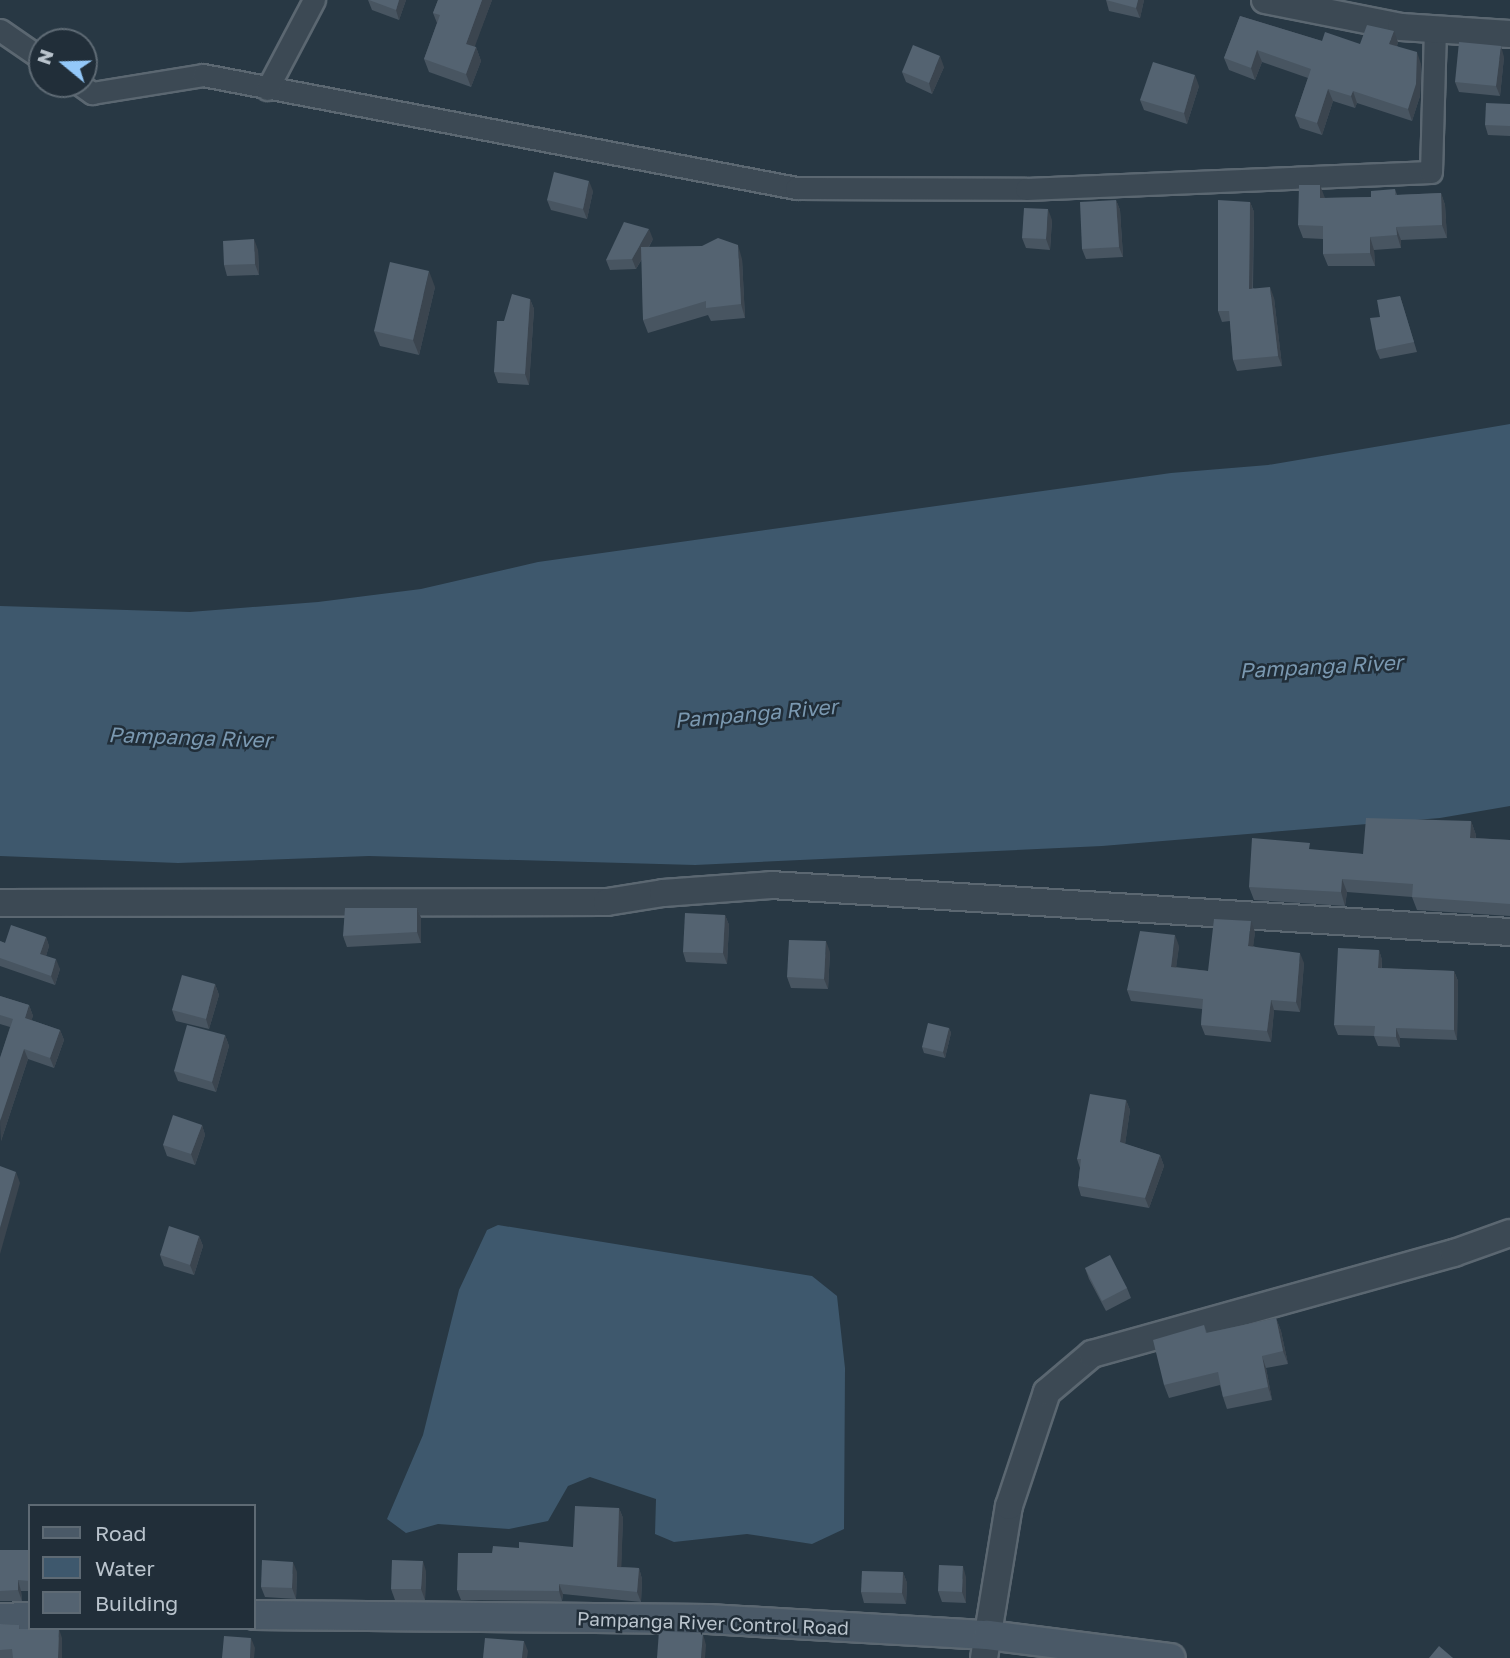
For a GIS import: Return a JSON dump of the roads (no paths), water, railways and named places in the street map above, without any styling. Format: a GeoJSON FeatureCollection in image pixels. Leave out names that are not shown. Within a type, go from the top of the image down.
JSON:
{"type":"FeatureCollection","features":[{"type":"Feature","properties":{"kind":"main road","name":"Pampanga River Control Road"},"geometry":{"type":"LineString","coordinates":[[256,1615],[708,1619],[986,1646],[1171,1658]]}},
{"type":"Feature","properties":{"kind":"main road"},"geometry":{"type":"LineString","coordinates":[[0,1618],[28,1617]]}},
{"type":"Feature","properties":{"kind":"street"},"geometry":{"type":"LineString","coordinates":[[267,89],[314,0]]}},
{"type":"Feature","properties":{"kind":"street"},"geometry":{"type":"LineString","coordinates":[[1265,0],[1435,30],[1510,34]]}},
{"type":"Feature","properties":{"kind":"street"},"geometry":{"type":"LineString","coordinates":[[0,30],[28,49]]}},
{"type":"Feature","properties":{"kind":"street"},"geometry":{"type":"LineString","coordinates":[[98,92],[203,75],[796,188],[1026,189],[1431,172],[1435,30]]}},
{"type":"Feature","properties":{"kind":"street"},"geometry":{"type":"LineString","coordinates":[[0,904],[607,902],[663,893],[771,885],[1510,932]]}},
{"type":"Feature","properties":{"kind":"street"},"geometry":{"type":"LineString","coordinates":[[986,1646],[1009,1506],[1047,1392],[1092,1354],[1454,1253],[1510,1233]]}},
{"type":"Feature","properties":{"kind":"water","name":"Pampanga River"},"geometry":{"type":"Polygon","coordinates":[[[1510,424],[1510,806],[1440,818],[1102,846],[695,865],[369,856],[178,863],[0,856],[0,606],[190,612],[318,602],[421,589],[538,562],[1171,473],[1268,465],[1510,424]]]}},
{"type":"Feature","properties":{"kind":"water"},"geometry":{"type":"Polygon","coordinates":[[[498,1225],[812,1276],[837,1296],[845,1368],[844,1529],[812,1544],[747,1534],[674,1542],[655,1534],[656,1499],[590,1477],[568,1486],[548,1521],[509,1529],[438,1524],[406,1533],[387,1519],[423,1435],[459,1290],[487,1230],[498,1225]]]}}]}
